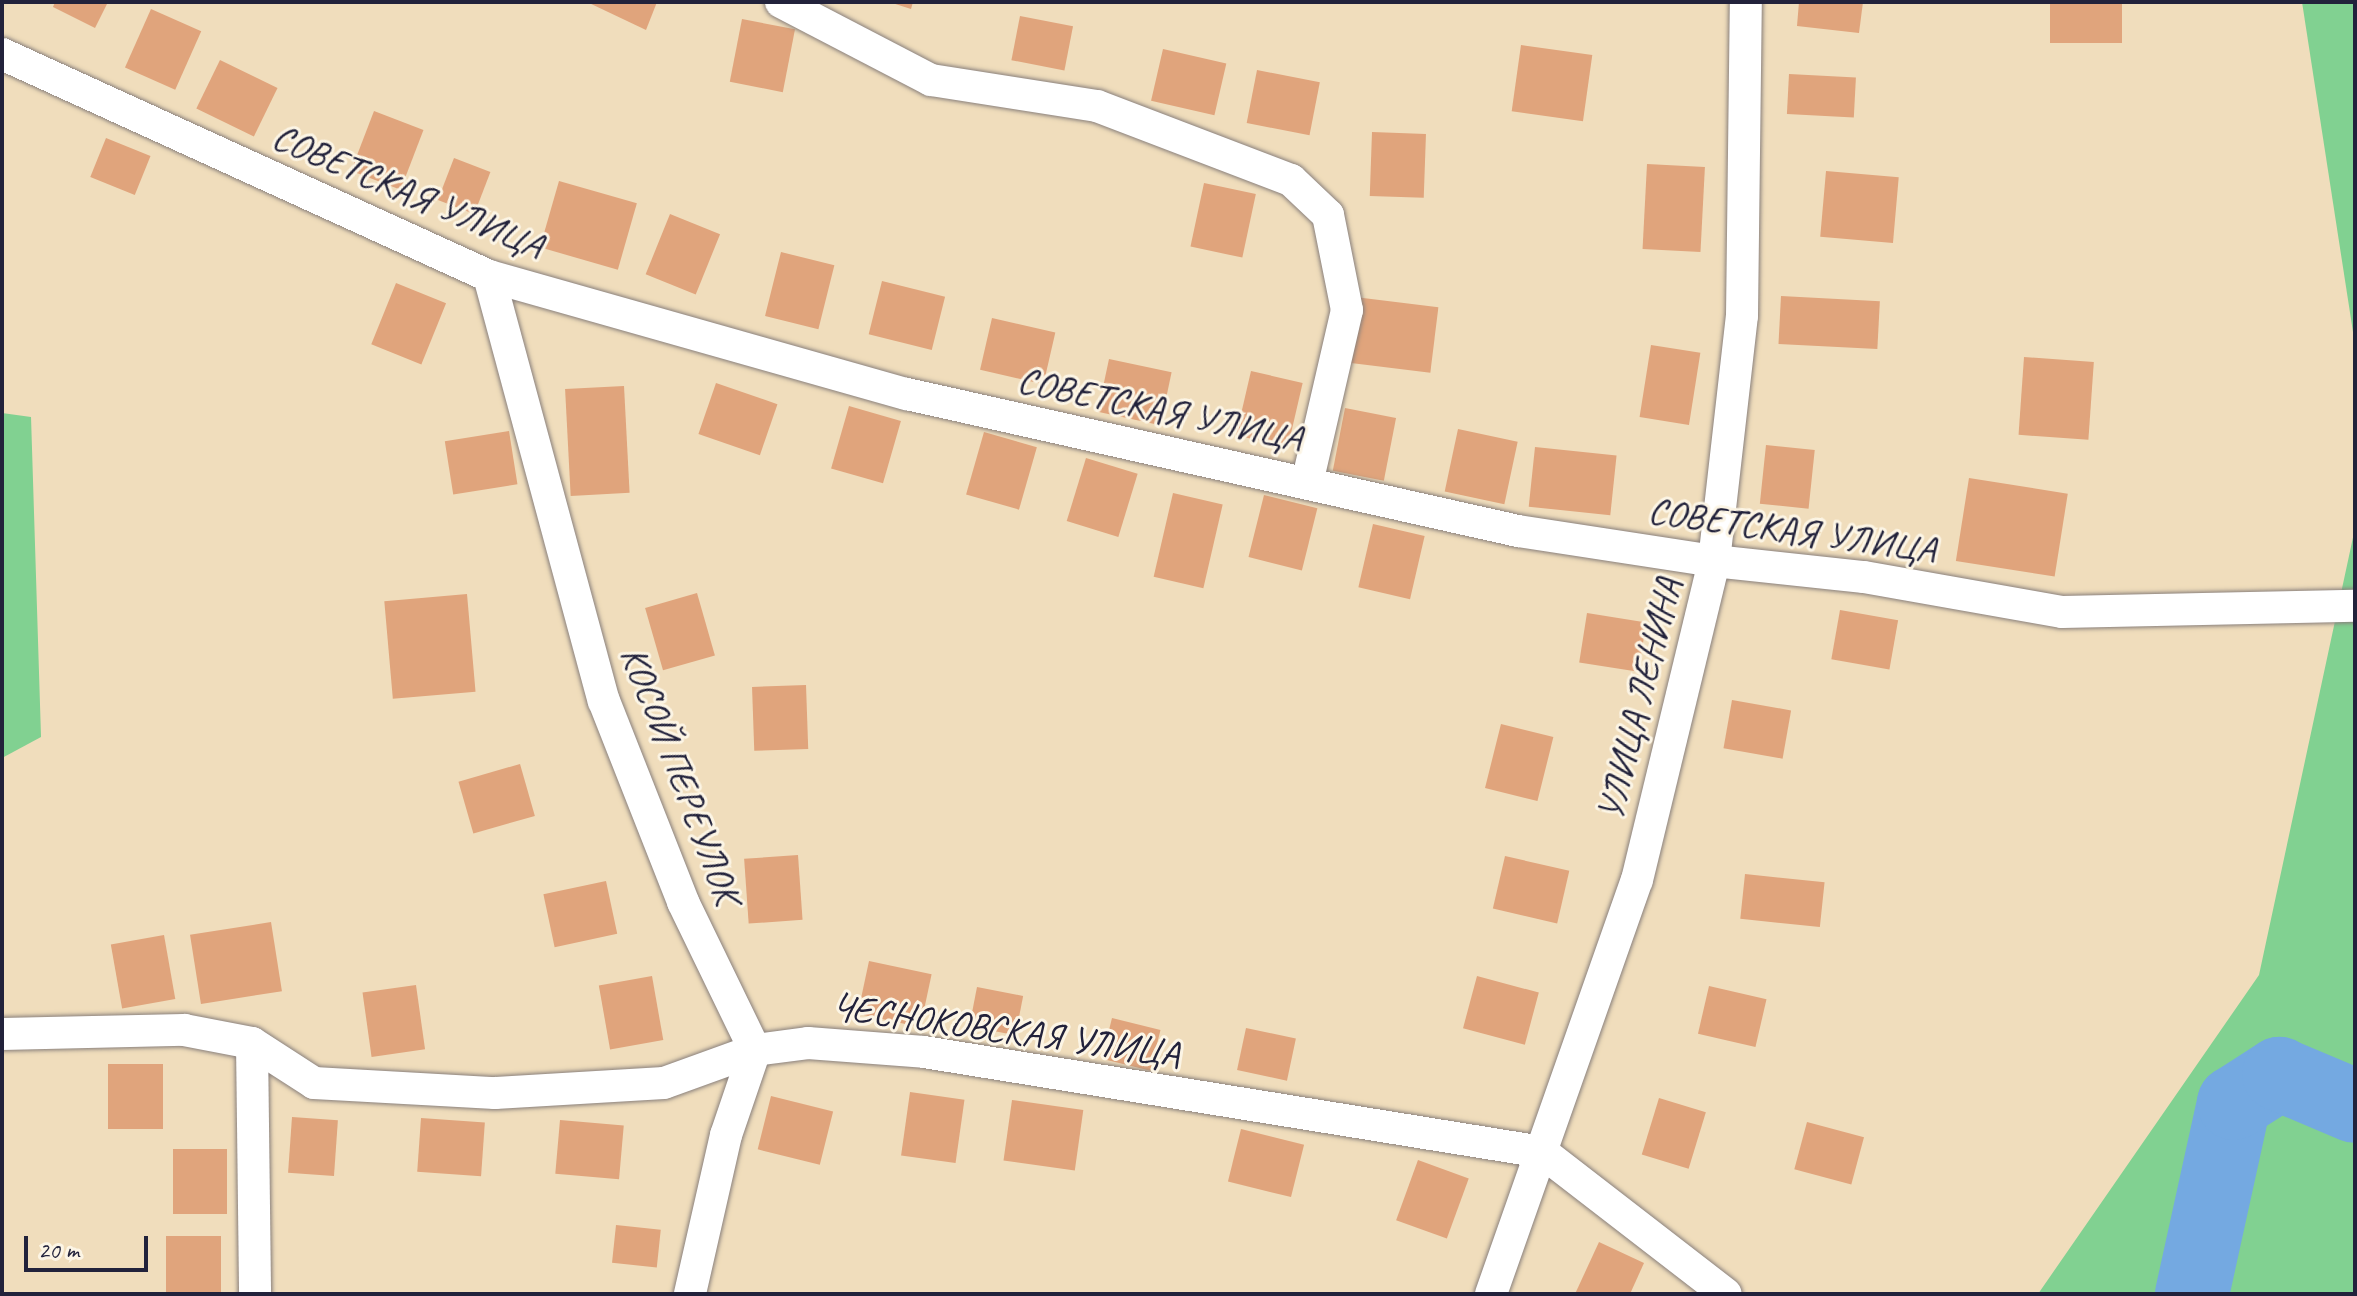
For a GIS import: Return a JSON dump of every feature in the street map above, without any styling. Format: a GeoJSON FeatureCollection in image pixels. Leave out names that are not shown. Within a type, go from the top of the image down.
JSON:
{"type":"FeatureCollection","features":[{"type":"Feature","properties":{"kind":"street"},"geometry":{"type":"LineString","coordinates":[[781,2],[931,80],[1097,106],[1291,180],[1328,215],[1347,310],[1307,483]]}},
{"type":"Feature","properties":{"kind":"street","name":"УЛИЦА ЛЕНИНА"},"geometry":{"type":"LineString","coordinates":[[1491,1294],[1637,880],[1714,561],[1742,316],[1746,2]]}},
{"type":"Feature","properties":{"kind":"street","name":"СОВЕТСКАЯ УЛИЦА"},"geometry":{"type":"LineString","coordinates":[[2,54],[489,276],[907,394],[1518,531],[1714,561],[1864,577],[2062,612],[2355,606]]}},
{"type":"Feature","properties":{"kind":"street","name":"КОСОЙ ПЕРЕУЛОК"},"geometry":{"type":"LineString","coordinates":[[489,276],[604,701],[683,902],[755,1050]]}},
{"type":"Feature","properties":{"kind":"street","name":"ЧЕСНОКОВСКАЯ УЛИЦА"},"geometry":{"type":"LineString","coordinates":[[2,1034],[184,1030],[252,1043],[314,1083],[495,1093],[664,1083],[755,1050],[808,1043],[924,1052],[1542,1152],[1726,1294]]}},
{"type":"Feature","properties":{"kind":"street"},"geometry":{"type":"LineString","coordinates":[[252,1043],[255,1294]]}},
{"type":"Feature","properties":{"kind":"street"},"geometry":{"type":"LineString","coordinates":[[690,1294],[726,1135],[755,1050]]}},
{"type":"Feature","properties":{"kind":"green space"},"geometry":{"type":"Polygon","coordinates":[[[2302,2],[2355,2],[2355,345],[2302,2]]]}},
{"type":"Feature","properties":{"kind":"green space"},"geometry":{"type":"Polygon","coordinates":[[[2,413],[31,417],[41,737],[2,758],[2,413]]]}},
{"type":"Feature","properties":{"kind":"green space"},"geometry":{"type":"Polygon","coordinates":[[[2355,528],[2355,1294],[2038,1294],[2259,975],[2355,528]]]}},
{"type":"Feature","properties":{"kind":"building"},"geometry":{"type":"Polygon","coordinates":[[[55,2],[108,2],[95,28],[53,7],[55,2]]]}},
{"type":"Feature","properties":{"kind":"building"},"geometry":{"type":"Polygon","coordinates":[[[587,2],[657,2],[646,30],[587,2]]]}},
{"type":"Feature","properties":{"kind":"building"},"geometry":{"type":"Polygon","coordinates":[[[889,2],[913,2],[911,9],[889,2]]]}},
{"type":"Feature","properties":{"kind":"building"},"geometry":{"type":"Polygon","coordinates":[[[1799,2],[1863,2],[1859,33],[1797,26],[1799,2]]]}},
{"type":"Feature","properties":{"kind":"building"},"geometry":{"type":"Polygon","coordinates":[[[2050,2],[2122,2],[2122,43],[2050,43],[2050,2]]]}},
{"type":"Feature","properties":{"kind":"building"},"geometry":{"type":"Polygon","coordinates":[[[151,9],[201,31],[175,90],[125,67],[151,9]]]}},
{"type":"Feature","properties":{"kind":"building"},"geometry":{"type":"Polygon","coordinates":[[[1020,16],[1073,26],[1064,70],[1011,60],[1020,16]]]}},
{"type":"Feature","properties":{"kind":"building"},"geometry":{"type":"Polygon","coordinates":[[[742,19],[795,29],[783,92],[730,82],[742,19]]]}},
{"type":"Feature","properties":{"kind":"building"},"geometry":{"type":"Polygon","coordinates":[[[1521,45],[1592,55],[1583,121],[1512,111],[1521,45]]]}},
{"type":"Feature","properties":{"kind":"building"},"geometry":{"type":"Polygon","coordinates":[[[1163,49],[1226,64],[1214,115],[1151,101],[1163,49]]]}},
{"type":"Feature","properties":{"kind":"building"},"geometry":{"type":"Polygon","coordinates":[[[220,60],[278,88],[254,137],[196,109],[220,60]]]}},
{"type":"Feature","properties":{"kind":"building"},"geometry":{"type":"Polygon","coordinates":[[[1257,70],[1320,82],[1310,135],[1247,123],[1257,70]]]}},
{"type":"Feature","properties":{"kind":"building"},"geometry":{"type":"Polygon","coordinates":[[[1789,74],[1856,78],[1854,117],[1787,114],[1789,74]]]}},
{"type":"Feature","properties":{"kind":"building"},"geometry":{"type":"Polygon","coordinates":[[[374,111],[423,130],[401,190],[351,171],[374,111]]]}},
{"type":"Feature","properties":{"kind":"building"},"geometry":{"type":"Polygon","coordinates":[[[1372,132],[1426,134],[1424,198],[1370,196],[1372,132]]]}},
{"type":"Feature","properties":{"kind":"building"},"geometry":{"type":"Polygon","coordinates":[[[106,138],[151,156],[135,195],[90,177],[106,138]]]}},
{"type":"Feature","properties":{"kind":"building"},"geometry":{"type":"Polygon","coordinates":[[[454,158],[490,172],[474,214],[438,200],[454,158]]]}},
{"type":"Feature","properties":{"kind":"building"},"geometry":{"type":"Polygon","coordinates":[[[1647,164],[1705,167],[1700,252],[1643,249],[1647,164]]]}},
{"type":"Feature","properties":{"kind":"building"},"geometry":{"type":"Polygon","coordinates":[[[1826,171],[1899,177],[1893,243],[1820,237],[1826,171]]]}},
{"type":"Feature","properties":{"kind":"building"},"geometry":{"type":"Polygon","coordinates":[[[559,181],[637,203],[618,270],[540,247],[559,181]]]}},
{"type":"Feature","properties":{"kind":"building"},"geometry":{"type":"Polygon","coordinates":[[[1204,183],[1256,194],[1242,258],[1190,247],[1204,183]]]}},
{"type":"Feature","properties":{"kind":"building"},"geometry":{"type":"Polygon","coordinates":[[[670,214],[720,234],[696,294],[646,274],[670,214]]]}},
{"type":"Feature","properties":{"kind":"building"},"geometry":{"type":"Polygon","coordinates":[[[781,252],[834,265],[818,329],[765,316],[781,252]]]}},
{"type":"Feature","properties":{"kind":"building"},"geometry":{"type":"Polygon","coordinates":[[[882,281],[945,297],[932,350],[869,334],[882,281]]]}},
{"type":"Feature","properties":{"kind":"building"},"geometry":{"type":"Polygon","coordinates":[[[396,283],[446,303],[421,364],[371,344],[396,283]]]}},
{"type":"Feature","properties":{"kind":"building"},"geometry":{"type":"Polygon","coordinates":[[[1781,296],[1880,301],[1877,349],[1778,344],[1781,296]]]}},
{"type":"Feature","properties":{"kind":"building"},"geometry":{"type":"Polygon","coordinates":[[[1355,297],[1438,307],[1430,373],[1347,363],[1355,297]]]}},
{"type":"Feature","properties":{"kind":"building"},"geometry":{"type":"Polygon","coordinates":[[[992,318],[1055,333],[1043,384],[980,370],[992,318]]]}},
{"type":"Feature","properties":{"kind":"building"},"geometry":{"type":"Polygon","coordinates":[[[1651,345],[1700,353],[1689,425],[1640,417],[1651,345]]]}},
{"type":"Feature","properties":{"kind":"building"},"geometry":{"type":"Polygon","coordinates":[[[2024,357],[2094,362],[2088,440],[2019,435],[2024,357]]]}},
{"type":"Feature","properties":{"kind":"building"},"geometry":{"type":"Polygon","coordinates":[[[1109,359],[1172,372],[1160,425],[1098,412],[1109,359]]]}},
{"type":"Feature","properties":{"kind":"building"},"geometry":{"type":"Polygon","coordinates":[[[1251,371],[1303,383],[1288,447],[1236,435],[1251,371]]]}},
{"type":"Feature","properties":{"kind":"building"},"geometry":{"type":"Polygon","coordinates":[[[716,383],[777,404],[760,455],[698,434],[716,383]]]}},
{"type":"Feature","properties":{"kind":"building"},"geometry":{"type":"Polygon","coordinates":[[[624,386],[630,493],[571,496],[565,389],[624,386]]]}},
{"type":"Feature","properties":{"kind":"building"},"geometry":{"type":"Polygon","coordinates":[[[849,406],[901,421],[883,483],[831,468],[849,406]]]}},
{"type":"Feature","properties":{"kind":"building"},"geometry":{"type":"Polygon","coordinates":[[[1345,408],[1396,418],[1384,481],[1333,471],[1345,408]]]}},
{"type":"Feature","properties":{"kind":"building"},"geometry":{"type":"Polygon","coordinates":[[[1458,429],[1518,442],[1504,504],[1445,492],[1458,429]]]}},
{"type":"Feature","properties":{"kind":"building"},"geometry":{"type":"Polygon","coordinates":[[[509,431],[517,484],[453,495],[445,441],[509,431]]]}},
{"type":"Feature","properties":{"kind":"building"},"geometry":{"type":"Polygon","coordinates":[[[984,432],[1037,447],[1019,510],[966,494],[984,432]]]}},
{"type":"Feature","properties":{"kind":"building"},"geometry":{"type":"Polygon","coordinates":[[[1766,445],[1815,450],[1809,509],[1760,504],[1766,445]]]}},
{"type":"Feature","properties":{"kind":"building"},"geometry":{"type":"Polygon","coordinates":[[[1535,447],[1617,456],[1610,515],[1529,507],[1535,447]]]}},
{"type":"Feature","properties":{"kind":"building"},"geometry":{"type":"Polygon","coordinates":[[[1086,458],[1138,474],[1118,537],[1067,521],[1086,458]]]}},
{"type":"Feature","properties":{"kind":"building"},"geometry":{"type":"Polygon","coordinates":[[[1969,478],[2068,494],[2055,577],[1956,561],[1969,478]]]}},
{"type":"Feature","properties":{"kind":"building"},"geometry":{"type":"Polygon","coordinates":[[[1173,493],[1223,504],[1203,588],[1154,577],[1173,493]]]}},
{"type":"Feature","properties":{"kind":"building"},"geometry":{"type":"Polygon","coordinates":[[[1264,495],[1317,508],[1302,570],[1249,557],[1264,495]]]}},
{"type":"Feature","properties":{"kind":"building"},"geometry":{"type":"Polygon","coordinates":[[[1373,524],[1425,536],[1410,599],[1358,587],[1373,524]]]}},
{"type":"Feature","properties":{"kind":"building"},"geometry":{"type":"Polygon","coordinates":[[[697,593],[715,655],[663,670],[645,608],[697,593]]]}},
{"type":"Feature","properties":{"kind":"building"},"geometry":{"type":"Polygon","coordinates":[[[467,594],[476,692],[393,699],[384,601],[467,594]]]}},
{"type":"Feature","properties":{"kind":"building"},"geometry":{"type":"Polygon","coordinates":[[[1840,610],[1898,620],[1889,669],[1831,659],[1840,610]]]}},
{"type":"Feature","properties":{"kind":"building"},"geometry":{"type":"Polygon","coordinates":[[[1587,613],[1646,622],[1638,672],[1579,662],[1587,613]]]}},
{"type":"Feature","properties":{"kind":"building"},"geometry":{"type":"Polygon","coordinates":[[[806,685],[808,749],[754,751],[752,687],[806,685]]]}},
{"type":"Feature","properties":{"kind":"building"},"geometry":{"type":"Polygon","coordinates":[[[1732,700],[1791,710],[1783,759],[1723,748],[1732,700]]]}},
{"type":"Feature","properties":{"kind":"building"},"geometry":{"type":"Polygon","coordinates":[[[1501,724],[1553,737],[1537,801],[1485,788],[1501,724]]]}},
{"type":"Feature","properties":{"kind":"building"},"geometry":{"type":"Polygon","coordinates":[[[520,764],[535,816],[473,834],[458,782],[520,764]]]}},
{"type":"Feature","properties":{"kind":"building"},"geometry":{"type":"Polygon","coordinates":[[[798,855],[803,920],[749,924],[744,859],[798,855]]]}},
{"type":"Feature","properties":{"kind":"building"},"geometry":{"type":"Polygon","coordinates":[[[1505,856],[1569,871],[1557,923],[1493,909],[1505,856]]]}},
{"type":"Feature","properties":{"kind":"building"},"geometry":{"type":"Polygon","coordinates":[[[1745,874],[1825,882],[1820,927],[1740,919],[1745,874]]]}},
{"type":"Feature","properties":{"kind":"building"},"geometry":{"type":"Polygon","coordinates":[[[606,881],[617,934],[555,947],[543,894],[606,881]]]}},
{"type":"Feature","properties":{"kind":"building"},"geometry":{"type":"Polygon","coordinates":[[[271,922],[282,991],[201,1004],[190,935],[271,922]]]}},
{"type":"Feature","properties":{"kind":"building"},"geometry":{"type":"Polygon","coordinates":[[[164,935],[175,999],[122,1008],[111,944],[164,935]]]}},
{"type":"Feature","properties":{"kind":"building"},"geometry":{"type":"Polygon","coordinates":[[[869,961],[932,974],[920,1027],[858,1014],[869,961]]]}},
{"type":"Feature","properties":{"kind":"building"},"geometry":{"type":"Polygon","coordinates":[[[652,976],[663,1040],[610,1049],[599,985],[652,976]]]}},
{"type":"Feature","properties":{"kind":"building"},"geometry":{"type":"Polygon","coordinates":[[[1477,976],[1539,993],[1525,1045],[1463,1028],[1477,976]]]}},
{"type":"Feature","properties":{"kind":"building"},"geometry":{"type":"Polygon","coordinates":[[[416,985],[425,1049],[372,1057],[363,993],[416,985]]]}},
{"type":"Feature","properties":{"kind":"building"},"geometry":{"type":"Polygon","coordinates":[[[1709,986],[1766,999],[1755,1047],[1698,1034],[1709,986]]]}},
{"type":"Feature","properties":{"kind":"building"},"geometry":{"type":"Polygon","coordinates":[[[977,987],[1023,996],[1016,1035],[969,1026],[977,987]]]}},
{"type":"Feature","properties":{"kind":"building"},"geometry":{"type":"Polygon","coordinates":[[[1112,1018],[1161,1030],[1150,1071],[1102,1059],[1112,1018]]]}},
{"type":"Feature","properties":{"kind":"building"},"geometry":{"type":"Polygon","coordinates":[[[1246,1028],[1296,1039],[1287,1081],[1237,1070],[1246,1028]]]}},
{"type":"Feature","properties":{"kind":"building"},"geometry":{"type":"Polygon","coordinates":[[[108,1064],[163,1064],[163,1129],[108,1129],[108,1064]]]}},
{"type":"Feature","properties":{"kind":"building"},"geometry":{"type":"Polygon","coordinates":[[[910,1092],[964,1100],[956,1163],[901,1155],[910,1092]]]}},
{"type":"Feature","properties":{"kind":"building"},"geometry":{"type":"Polygon","coordinates":[[[771,1096],[833,1111],[820,1165],[758,1149],[771,1096]]]}},
{"type":"Feature","properties":{"kind":"building"},"geometry":{"type":"Polygon","coordinates":[[[1659,1098],[1706,1112],[1689,1169],[1642,1154],[1659,1098]]]}},
{"type":"Feature","properties":{"kind":"building"},"geometry":{"type":"Polygon","coordinates":[[[1012,1100],[1083,1110],[1075,1170],[1004,1160],[1012,1100]]]}},
{"type":"Feature","properties":{"kind":"building"},"geometry":{"type":"Polygon","coordinates":[[[292,1117],[338,1120],[334,1176],[288,1173],[292,1117]]]}},
{"type":"Feature","properties":{"kind":"building"},"geometry":{"type":"Polygon","coordinates":[[[421,1118],[485,1122],[481,1176],[417,1172],[421,1118]]]}},
{"type":"Feature","properties":{"kind":"building"},"geometry":{"type":"Polygon","coordinates":[[[560,1120],[624,1126],[619,1179],[555,1174],[560,1120]]]}},
{"type":"Feature","properties":{"kind":"building"},"geometry":{"type":"Polygon","coordinates":[[[1807,1122],[1864,1137],[1851,1185],[1794,1169],[1807,1122]]]}},
{"type":"Feature","properties":{"kind":"building"},"geometry":{"type":"Polygon","coordinates":[[[1241,1129],[1304,1145],[1291,1197],[1228,1181],[1241,1129]]]}},
{"type":"Feature","properties":{"kind":"building"},"geometry":{"type":"Polygon","coordinates":[[[173,1149],[227,1149],[227,1214],[173,1214],[173,1149]]]}},
{"type":"Feature","properties":{"kind":"building"},"geometry":{"type":"Polygon","coordinates":[[[1418,1160],[1469,1178],[1447,1239],[1396,1220],[1418,1160]]]}},
{"type":"Feature","properties":{"kind":"building"},"geometry":{"type":"Polygon","coordinates":[[[616,1225],[661,1230],[657,1267],[612,1263],[616,1225]]]}},
{"type":"Feature","properties":{"kind":"building"},"geometry":{"type":"Polygon","coordinates":[[[166,1236],[221,1236],[221,1294],[166,1294],[166,1236]]]}},
{"type":"Feature","properties":{"kind":"building"},"geometry":{"type":"Polygon","coordinates":[[[1599,1242],[1644,1263],[1630,1294],[1575,1294],[1599,1242]]]}},
{"type":"Feature","properties":{"kind":"waterway"},"geometry":{"type":"LineString","coordinates":[[2192,1294],[2234,1103],[2279,1074],[2355,1106]]}}]}
